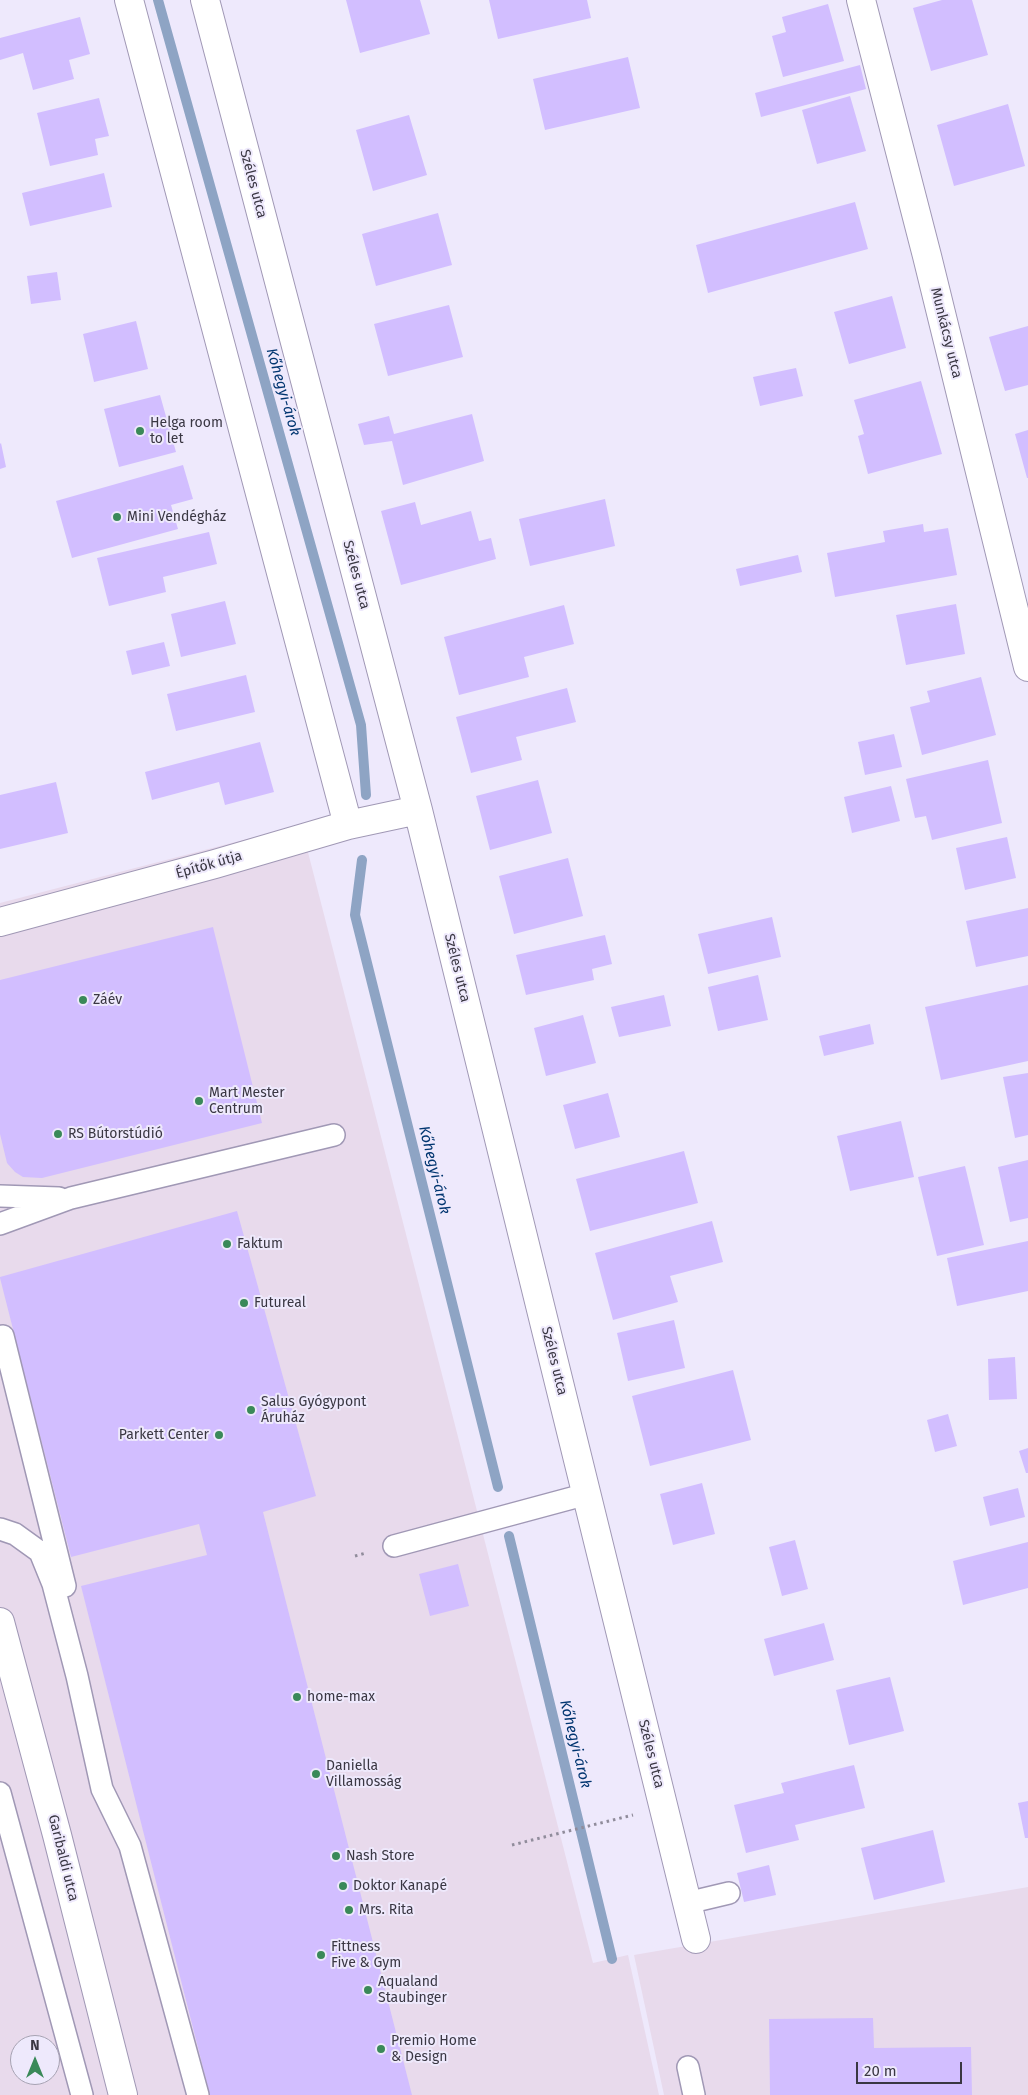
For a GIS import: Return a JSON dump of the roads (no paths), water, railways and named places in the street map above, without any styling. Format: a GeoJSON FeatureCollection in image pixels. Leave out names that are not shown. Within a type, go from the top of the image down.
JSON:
{"type":"FeatureCollection","features":[{"type":"Feature","properties":{"kind":"street"},"geometry":{"type":"LineString","coordinates":[[129,0],[348,826]]}},
{"type":"Feature","properties":{"kind":"street","name":"Széles utca"},"geometry":{"type":"LineString","coordinates":[[205,0],[418,810],[696,1939]]}},
{"type":"Feature","properties":{"kind":"street","name":"Munkácsy utca"},"geometry":{"type":"LineString","coordinates":[[861,0],[927,256],[1028,667]]}},
{"type":"Feature","properties":{"kind":"street","name":"Építők útja"},"geometry":{"type":"LineString","coordinates":[[0,922],[348,826],[418,810]]}},
{"type":"Feature","properties":{"kind":"street","name":"Garibaldi utca"},"geometry":{"type":"LineString","coordinates":[[0,1622],[54,1825],[122,2095]]}},
{"type":"Feature","properties":{"kind":"lane"},"geometry":{"type":"LineString","coordinates":[[0,1224],[71,1198],[334,1135]]}},
{"type":"Feature","properties":{"kind":"lane"},"geometry":{"type":"LineString","coordinates":[[0,1196],[71,1198]]}},
{"type":"Feature","properties":{"kind":"lane"},"geometry":{"type":"LineString","coordinates":[[3,1336],[130,1846],[198,2095]]}},
{"type":"Feature","properties":{"kind":"lane"},"geometry":{"type":"LineString","coordinates":[[394,1546],[587,1494]]}},
{"type":"Feature","properties":{"kind":"lane"},"geometry":{"type":"LineString","coordinates":[[0,1529],[15,1534],[40,1552],[53,1584],[102,1789],[130,1846]]}},
{"type":"Feature","properties":{"kind":"lane"},"geometry":{"type":"LineString","coordinates":[[0,1794],[82,2095]]}},
{"type":"Feature","properties":{"kind":"lane"},"geometry":{"type":"LineString","coordinates":[[687,1903],[729,1893]]}},
{"type":"Feature","properties":{"kind":"lane"},"geometry":{"type":"LineString","coordinates":[[688,2067],[694,2095]]}},
{"type":"Feature","properties":{"kind":"waterway","name":"Kőhegyi-árok"},"geometry":{"type":"LineString","coordinates":[[158,0],[361,725],[366,795]]}},
{"type":"Feature","properties":{"kind":"waterway","name":"Kőhegyi-árok"},"geometry":{"type":"LineString","coordinates":[[362,860],[355,915],[498,1487]]}},
{"type":"Feature","properties":{"kind":"waterway","name":"Kőhegyi-árok"},"geometry":{"type":"LineString","coordinates":[[509,1536],[612,1959]]}},
{"type":"Feature","properties":{"kind":"place","name":"Helga room to let"},"geometry":{"type":"Point","coordinates":[140,431]}},
{"type":"Feature","properties":{"kind":"place","name":"Mini Vendégház"},"geometry":{"type":"Point","coordinates":[117,517]}},
{"type":"Feature","properties":{"kind":"place","name":"Záév"},"geometry":{"type":"Point","coordinates":[83,1000]}},
{"type":"Feature","properties":{"kind":"place","name":"Mart Mester Centrum"},"geometry":{"type":"Point","coordinates":[199,1101]}},
{"type":"Feature","properties":{"kind":"place","name":"RS Bútorstúdió"},"geometry":{"type":"Point","coordinates":[58,1134]}},
{"type":"Feature","properties":{"kind":"place","name":"Faktum"},"geometry":{"type":"Point","coordinates":[227,1244]}},
{"type":"Feature","properties":{"kind":"place","name":"Futureal"},"geometry":{"type":"Point","coordinates":[244,1303]}},
{"type":"Feature","properties":{"kind":"place","name":"Salus Gyógypont Áruház"},"geometry":{"type":"Point","coordinates":[251,1410]}},
{"type":"Feature","properties":{"kind":"place","name":"Parkett Center"},"geometry":{"type":"Point","coordinates":[219,1435]}},
{"type":"Feature","properties":{"kind":"place","name":"home-max"},"geometry":{"type":"Point","coordinates":[297,1697]}},
{"type":"Feature","properties":{"kind":"place","name":"Daniella Villamosság"},"geometry":{"type":"Point","coordinates":[316,1774]}},
{"type":"Feature","properties":{"kind":"place","name":"Nash Store"},"geometry":{"type":"Point","coordinates":[336,1856]}},
{"type":"Feature","properties":{"kind":"place","name":"Doktor Kanapé"},"geometry":{"type":"Point","coordinates":[343,1886]}},
{"type":"Feature","properties":{"kind":"place","name":"Mrs. Rita"},"geometry":{"type":"Point","coordinates":[349,1910]}},
{"type":"Feature","properties":{"kind":"place","name":"Fittness Five & Gym"},"geometry":{"type":"Point","coordinates":[321,1955]}},
{"type":"Feature","properties":{"kind":"place","name":"Aqualand Staubinger"},"geometry":{"type":"Point","coordinates":[368,1990]}},
{"type":"Feature","properties":{"kind":"place","name":"Premio Home & Design"},"geometry":{"type":"Point","coordinates":[381,2049]}}]}
